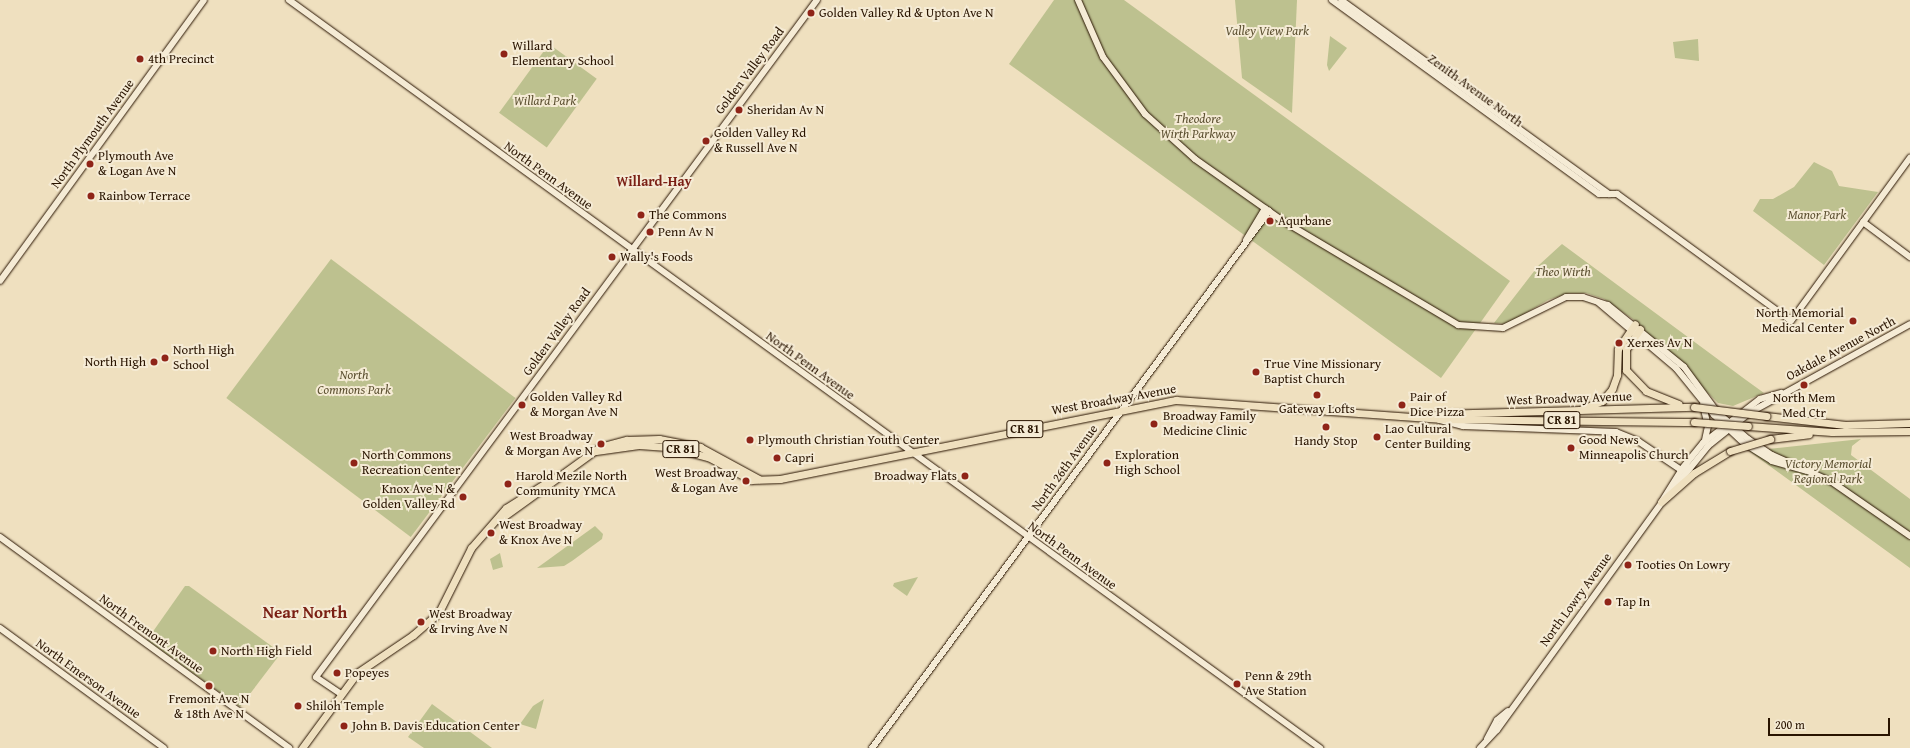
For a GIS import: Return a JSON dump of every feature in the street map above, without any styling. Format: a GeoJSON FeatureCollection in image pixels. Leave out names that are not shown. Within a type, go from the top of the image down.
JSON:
{"type":"FeatureCollection","features":[{"type":"Feature","properties":{"kind":"main road"},"geometry":{"type":"LineString","coordinates":[[1635,329],[1624,356],[1631,379],[1655,396],[1691,407]]}},
{"type":"Feature","properties":{"kind":"main road"},"geometry":{"type":"LineString","coordinates":[[1570,412],[1598,403],[1607,396],[1616,378],[1618,349],[1635,329]]}},
{"type":"Feature","properties":{"kind":"main road","name":"West Broadway Avenue"},"geometry":{"type":"LineString","coordinates":[[302,748],[358,673],[413,635],[439,612],[450,597],[468,554],[492,524],[557,476],[596,451],[620,441],[659,439],[710,451],[760,479],[780,479],[1122,409],[1185,400],[1431,417],[1439,419],[1694,422],[1866,433],[1910,431]]}},
{"type":"Feature","properties":{"kind":"main road","name":"West Broadway Avenue"},"geometry":{"type":"LineString","coordinates":[[1431,417],[1438,414],[1570,412],[1691,407],[1818,423],[1910,423]]}},
{"type":"Feature","properties":{"kind":"main road"},"geometry":{"type":"LineString","coordinates":[[1661,502],[1694,473],[1730,451],[1770,439],[1849,432]]}},
{"type":"Feature","properties":{"kind":"street","name":"North Plymouth Avenue"},"geometry":{"type":"LineString","coordinates":[[0,281],[204,0]]}},
{"type":"Feature","properties":{"kind":"street","name":"North Penn Avenue"},"geometry":{"type":"LineString","coordinates":[[289,0],[910,453],[1320,748]]}},
{"type":"Feature","properties":{"kind":"street","name":"Golden Valley Road"},"geometry":{"type":"LineString","coordinates":[[341,694],[316,677],[631,249],[817,0]]}},
{"type":"Feature","properties":{"kind":"street"},"geometry":{"type":"LineString","coordinates":[[1078,0],[1103,57],[1145,114],[1184,152],[1267,210],[1348,262],[1458,325],[1503,328],[1522,321],[1558,299],[1592,299],[1614,308],[1676,368],[1728,425],[1772,455],[1813,472],[1910,536]]}},
{"type":"Feature","properties":{"kind":"street","name":"Zenith Avenue North"},"geometry":{"type":"LineString","coordinates":[[1332,0],[1609,194],[1617,194],[1791,321],[1863,222]]}},
{"type":"Feature","properties":{"kind":"street","name":"Zenith Avenue North"},"geometry":{"type":"LineString","coordinates":[[1342,0],[1442,77]]}},
{"type":"Feature","properties":{"kind":"street"},"geometry":{"type":"LineString","coordinates":[[1910,158],[1863,222],[1910,257]]}},
{"type":"Feature","properties":{"kind":"street","name":"North 26th Avenue"},"geometry":{"type":"LineString","coordinates":[[872,748],[1267,210]]}},
{"type":"Feature","properties":{"kind":"street","name":"Oakdale Avenue North"},"geometry":{"type":"LineString","coordinates":[[1728,425],[1760,399],[1781,393],[1910,324]]}},
{"type":"Feature","properties":{"kind":"street"},"geometry":{"type":"LineString","coordinates":[[1635,329],[1690,372],[1717,412],[1728,425]]}},
{"type":"Feature","properties":{"kind":"street"},"geometry":{"type":"LineString","coordinates":[[1696,391],[1707,418],[1708,433],[1703,443]]}},
{"type":"Feature","properties":{"kind":"street","name":"West Broadway Avenue"},"geometry":{"type":"LineString","coordinates":[[1439,419],[1463,426],[1616,432],[1638,441],[1680,470]]}},
{"type":"Feature","properties":{"kind":"street","name":"North Lowry Avenue"},"geometry":{"type":"LineString","coordinates":[[1661,502],[1680,470],[1703,443],[1728,425]]}},
{"type":"Feature","properties":{"kind":"street","name":"North Lowry Avenue"},"geometry":{"type":"LineString","coordinates":[[1480,748],[1487,739],[1492,727],[1508,711],[1661,502],[1728,425]]}},
{"type":"Feature","properties":{"kind":"street"},"geometry":{"type":"LineString","coordinates":[[1680,470],[1690,467]]}},
{"type":"Feature","properties":{"kind":"street","name":"North Fremont Avenue"},"geometry":{"type":"LineString","coordinates":[[0,537],[288,748]]}},
{"type":"Feature","properties":{"kind":"street","name":"North Emerson Avenue"},"geometry":{"type":"LineString","coordinates":[[0,628],[164,748]]}},
{"type":"Feature","properties":{"kind":"green space","name":"Theodore Wirth Parkway"},"geometry":{"type":"Polygon","coordinates":[[[1054,0],[1124,0],[1510,281],[1441,378],[1009,64],[1054,0]]]}},
{"type":"Feature","properties":{"kind":"green space","name":"Valley View Park"},"geometry":{"type":"Polygon","coordinates":[[[1235,0],[1297,0],[1292,113],[1242,78],[1235,0]]]}},
{"type":"Feature","properties":{"kind":"green space"},"geometry":{"type":"Polygon","coordinates":[[[1330,36],[1347,48],[1329,71],[1327,65],[1330,36]]]}},
{"type":"Feature","properties":{"kind":"green space"},"geometry":{"type":"Polygon","coordinates":[[[1698,39],[1699,61],[1675,58],[1673,42],[1698,39]]]}},
{"type":"Feature","properties":{"kind":"green space","name":"Willard Park"},"geometry":{"type":"Polygon","coordinates":[[[549,44],[597,79],[547,147],[499,113],[549,44]]]}},
{"type":"Feature","properties":{"kind":"green space","name":"Manor Park"},"geometry":{"type":"Polygon","coordinates":[[[1814,162],[1832,171],[1839,186],[1878,192],[1824,265],[1753,211],[1760,199],[1773,199],[1794,187],[1814,162]]]}},
{"type":"Feature","properties":{"kind":"green space","name":"Theo Wirth"},"geometry":{"type":"Polygon","coordinates":[[[1562,244],[1764,393],[1733,406],[1718,403],[1634,320],[1604,299],[1586,293],[1569,293],[1548,300],[1507,324],[1494,323],[1539,265],[1562,244]]]}},
{"type":"Feature","properties":{"kind":"green space","name":"North Commons Park"},"geometry":{"type":"Polygon","coordinates":[[[331,259],[515,398],[411,537],[226,398],[331,259]]]}},
{"type":"Feature","properties":{"kind":"green space","name":"Victory Memorial Regional Park"},"geometry":{"type":"Polygon","coordinates":[[[1861,439],[1852,446],[1851,455],[1910,499],[1910,568],[1749,451],[1861,439]]]}},
{"type":"Feature","properties":{"kind":"green space"},"geometry":{"type":"Polygon","coordinates":[[[595,526],[603,534],[602,539],[572,561],[564,566],[537,568],[595,526]]]}},
{"type":"Feature","properties":{"kind":"green space"},"geometry":{"type":"Polygon","coordinates":[[[500,553],[503,567],[493,570],[490,559],[500,553]]]}},
{"type":"Feature","properties":{"kind":"green space"},"geometry":{"type":"Polygon","coordinates":[[[918,577],[907,596],[893,586],[894,583],[918,577]]]}},
{"type":"Feature","properties":{"kind":"green space"},"geometry":{"type":"Polygon","coordinates":[[[185,586],[189,586],[281,653],[240,707],[147,640],[185,586]]]}},
{"type":"Feature","properties":{"kind":"green space"},"geometry":{"type":"Polygon","coordinates":[[[544,699],[536,729],[520,724],[533,706],[544,699]]]}},
{"type":"Feature","properties":{"kind":"green space"},"geometry":{"type":"Polygon","coordinates":[[[432,704],[492,748],[424,748],[408,737],[432,704]]]}},
{"type":"Feature","properties":{"kind":"place","name":"Golden Valley Rd & Upton Ave N"},"geometry":{"type":"Point","coordinates":[811,13]}},
{"type":"Feature","properties":{"kind":"place","name":"Willard Elementary School"},"geometry":{"type":"Point","coordinates":[504,54]}},
{"type":"Feature","properties":{"kind":"place","name":"4th Precinct"},"geometry":{"type":"Point","coordinates":[140,59]}},
{"type":"Feature","properties":{"kind":"place","name":"Sheridan Av N"},"geometry":{"type":"Point","coordinates":[739,110]}},
{"type":"Feature","properties":{"kind":"place","name":"Golden Valley Rd & Russell Ave N"},"geometry":{"type":"Point","coordinates":[706,141]}},
{"type":"Feature","properties":{"kind":"place","name":"Plymouth Ave & Logan Ave N"},"geometry":{"type":"Point","coordinates":[90,164]}},
{"type":"Feature","properties":{"kind":"place","name":"Rainbow Terrace"},"geometry":{"type":"Point","coordinates":[91,196]}},
{"type":"Feature","properties":{"kind":"place","name":"The Commons"},"geometry":{"type":"Point","coordinates":[641,215]}},
{"type":"Feature","properties":{"kind":"place","name":"Aqurbane"},"geometry":{"type":"Point","coordinates":[1270,221]}},
{"type":"Feature","properties":{"kind":"place","name":"Penn Av N"},"geometry":{"type":"Point","coordinates":[650,232]}},
{"type":"Feature","properties":{"kind":"place","name":"Wally's Foods"},"geometry":{"type":"Point","coordinates":[612,257]}},
{"type":"Feature","properties":{"kind":"place","name":"North Memorial Medical Center"},"geometry":{"type":"Point","coordinates":[1853,321]}},
{"type":"Feature","properties":{"kind":"place","name":"Xerxes Av N"},"geometry":{"type":"Point","coordinates":[1619,343]}},
{"type":"Feature","properties":{"kind":"place","name":"North High School"},"geometry":{"type":"Point","coordinates":[165,358]}},
{"type":"Feature","properties":{"kind":"place","name":"North High"},"geometry":{"type":"Point","coordinates":[154,362]}},
{"type":"Feature","properties":{"kind":"place","name":"True Vine Missionary Baptist Church"},"geometry":{"type":"Point","coordinates":[1256,372]}},
{"type":"Feature","properties":{"kind":"place","name":"North Mem Med Ctr"},"geometry":{"type":"Point","coordinates":[1804,385]}},
{"type":"Feature","properties":{"kind":"place","name":"Gateway Lofts"},"geometry":{"type":"Point","coordinates":[1317,395]}},
{"type":"Feature","properties":{"kind":"place","name":"Golden Valley Rd & Morgan Ave N"},"geometry":{"type":"Point","coordinates":[522,405]}},
{"type":"Feature","properties":{"kind":"place","name":"Pair of Dice Pizza"},"geometry":{"type":"Point","coordinates":[1402,405]}},
{"type":"Feature","properties":{"kind":"place","name":"Broadway Family Medicine Clinic"},"geometry":{"type":"Point","coordinates":[1154,424]}},
{"type":"Feature","properties":{"kind":"place","name":"Handy Stop"},"geometry":{"type":"Point","coordinates":[1326,427]}},
{"type":"Feature","properties":{"kind":"place","name":"Lao Cultural Center Building"},"geometry":{"type":"Point","coordinates":[1377,437]}},
{"type":"Feature","properties":{"kind":"place","name":"Plymouth Christian Youth Center"},"geometry":{"type":"Point","coordinates":[750,440]}},
{"type":"Feature","properties":{"kind":"place","name":"West Broadway & Morgan Ave N"},"geometry":{"type":"Point","coordinates":[601,444]}},
{"type":"Feature","properties":{"kind":"place","name":"Good News Minneapolis Church"},"geometry":{"type":"Point","coordinates":[1571,448]}},
{"type":"Feature","properties":{"kind":"place","name":"Capri"},"geometry":{"type":"Point","coordinates":[777,458]}},
{"type":"Feature","properties":{"kind":"place","name":"North Commons Recreation Center"},"geometry":{"type":"Point","coordinates":[354,463]}},
{"type":"Feature","properties":{"kind":"place","name":"Exploration High School"},"geometry":{"type":"Point","coordinates":[1107,463]}},
{"type":"Feature","properties":{"kind":"place","name":"Broadway Flats"},"geometry":{"type":"Point","coordinates":[965,476]}},
{"type":"Feature","properties":{"kind":"place","name":"West Broadway & Logan Ave"},"geometry":{"type":"Point","coordinates":[746,481]}},
{"type":"Feature","properties":{"kind":"place","name":"Harold Mezile North Community YMCA"},"geometry":{"type":"Point","coordinates":[508,484]}},
{"type":"Feature","properties":{"kind":"place","name":"Knox Ave N & Golden Valley Rd"},"geometry":{"type":"Point","coordinates":[463,497]}},
{"type":"Feature","properties":{"kind":"place","name":"West Broadway & Knox Ave N"},"geometry":{"type":"Point","coordinates":[491,533]}},
{"type":"Feature","properties":{"kind":"place","name":"Tooties On Lowry"},"geometry":{"type":"Point","coordinates":[1628,565]}},
{"type":"Feature","properties":{"kind":"place","name":"Tap In"},"geometry":{"type":"Point","coordinates":[1608,602]}},
{"type":"Feature","properties":{"kind":"place","name":"West Broadway & Irving Ave N"},"geometry":{"type":"Point","coordinates":[421,622]}},
{"type":"Feature","properties":{"kind":"place","name":"North High Field"},"geometry":{"type":"Point","coordinates":[213,651]}},
{"type":"Feature","properties":{"kind":"place","name":"Popeyes"},"geometry":{"type":"Point","coordinates":[337,673]}},
{"type":"Feature","properties":{"kind":"place","name":"Penn & 29th Ave Station"},"geometry":{"type":"Point","coordinates":[1237,684]}},
{"type":"Feature","properties":{"kind":"place","name":"Fremont Ave N & 18th Ave N"},"geometry":{"type":"Point","coordinates":[209,686]}},
{"type":"Feature","properties":{"kind":"place","name":"Shiloh Temple"},"geometry":{"type":"Point","coordinates":[298,706]}},
{"type":"Feature","properties":{"kind":"place","name":"John B. Davis Education Center"},"geometry":{"type":"Point","coordinates":[344,726]}},
{"type":"Feature","properties":{"kind":"district","name":"Willard-Hay"},"geometry":{"type":"Point","coordinates":[654,181]}},
{"type":"Feature","properties":{"kind":"district","name":"Near North"},"geometry":{"type":"Point","coordinates":[305,612]}}]}
